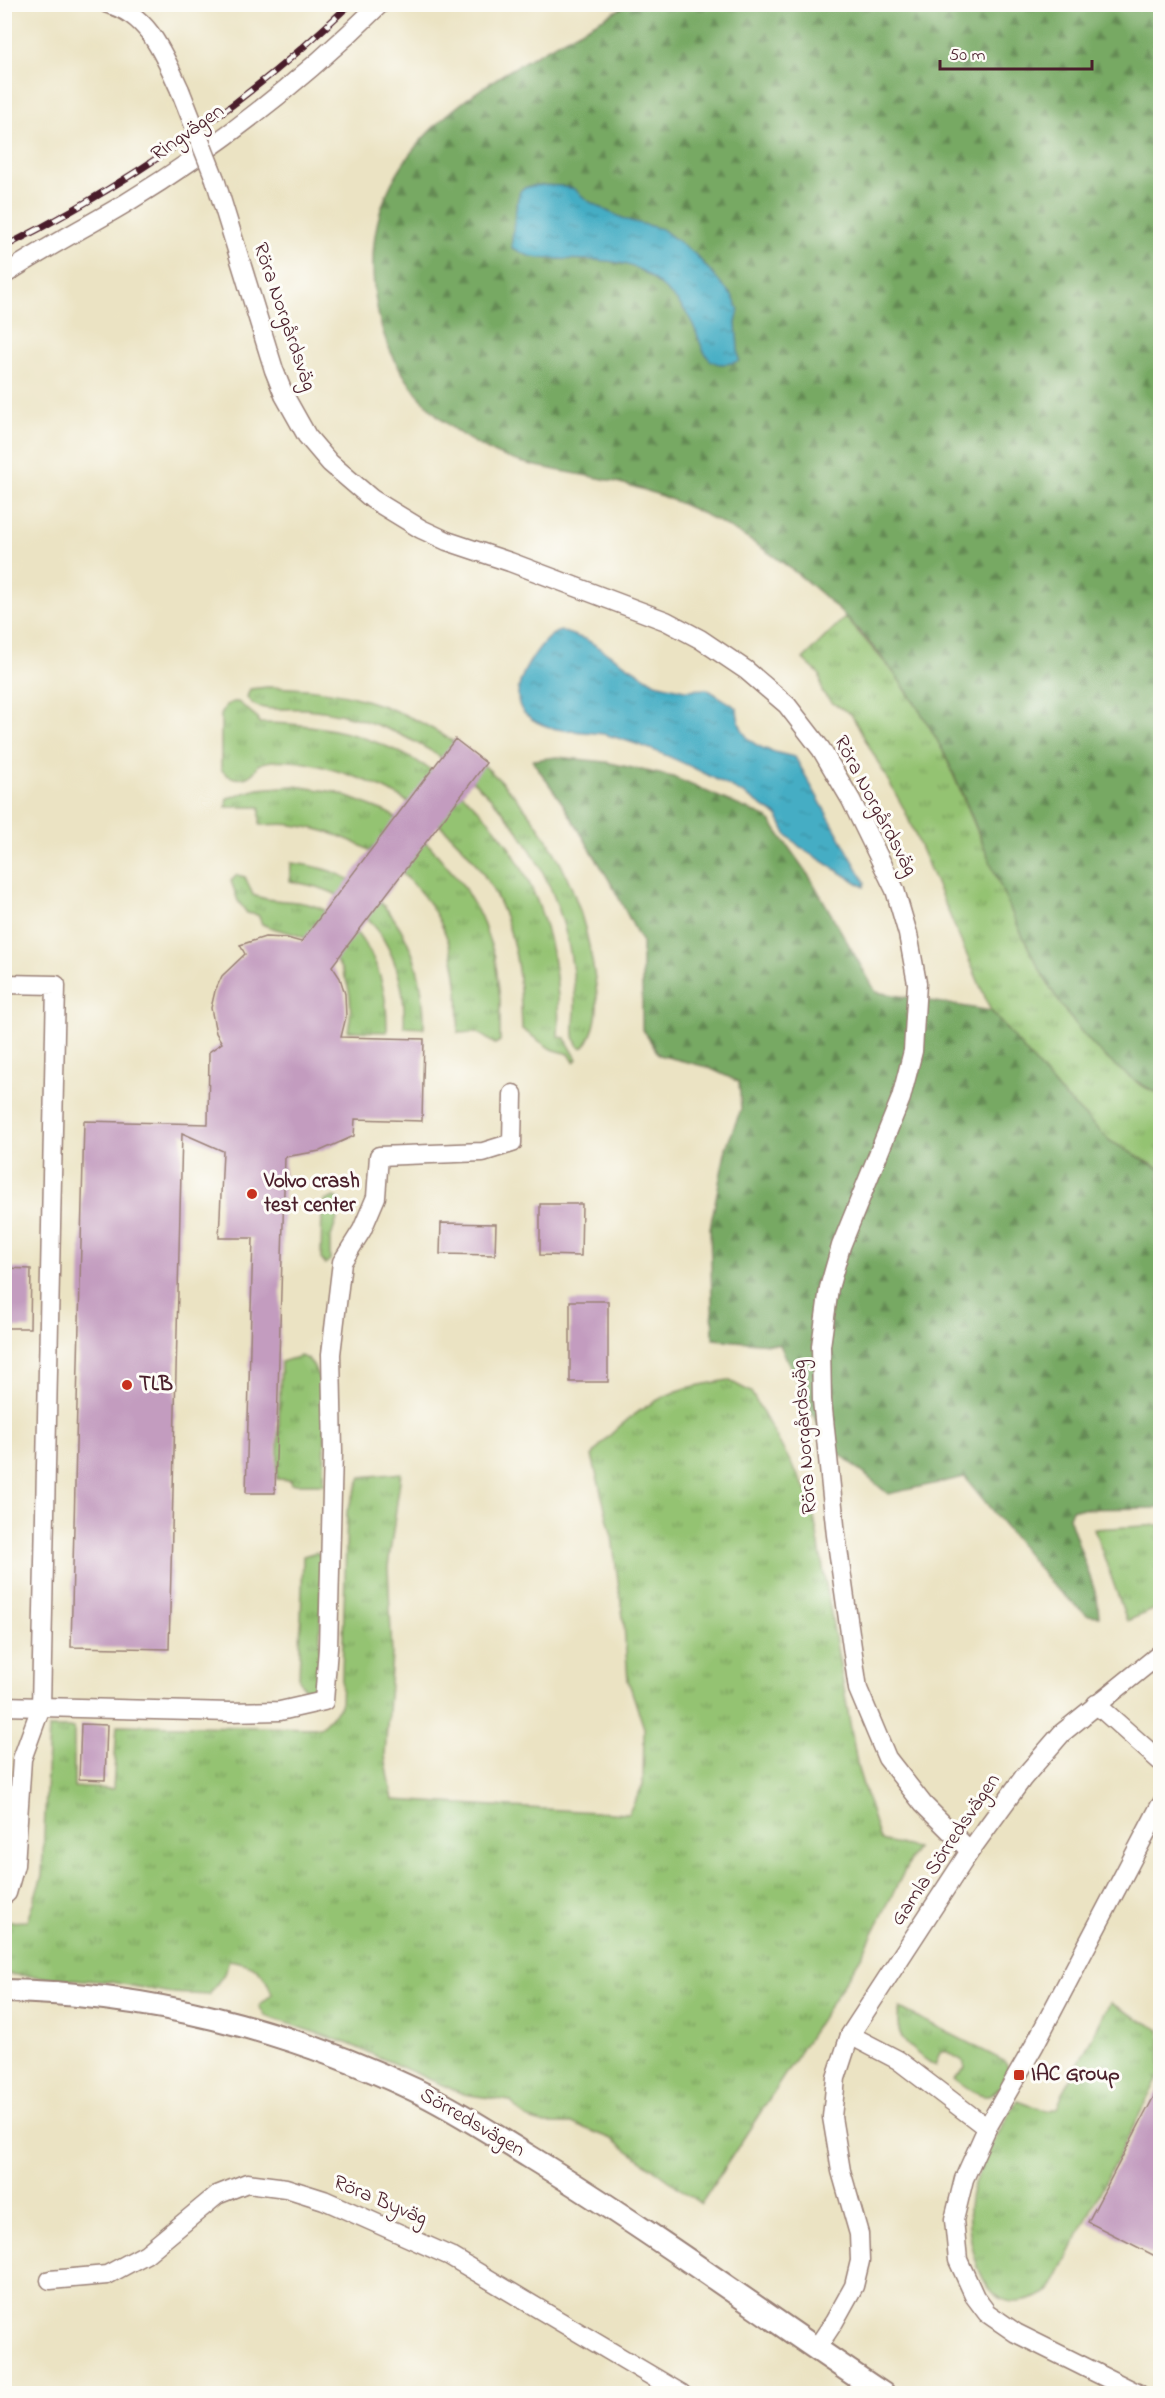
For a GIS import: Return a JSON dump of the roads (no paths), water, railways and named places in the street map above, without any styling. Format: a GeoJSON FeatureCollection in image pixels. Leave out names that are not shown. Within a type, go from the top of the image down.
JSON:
{"type":"FeatureCollection","features":[{"type":"Feature","properties":{"kind":"street","name":"Röra Norgårdsväg"},"geometry":{"type":"LineString","coordinates":[[108,4],[118,7],[145,25],[180,90],[215,179],[274,370],[307,436],[330,463],[372,499],[447,542],[510,562],[666,621],[700,639],[746,669],[787,705],[821,749],[851,800],[895,890],[908,934],[917,983],[913,1051],[901,1098],[841,1246],[829,1288],[821,1346],[822,1401],[836,1535],[858,1689],[887,1758],[923,1804],[970,1851]]}},
{"type":"Feature","properties":{"kind":"street","name":"Ringvägen"},"geometry":{"type":"LineString","coordinates":[[4,275],[127,202],[203,152],[288,87],[380,4]]}},
{"type":"Feature","properties":{"kind":"street"},"geometry":{"type":"LineString","coordinates":[[4,984],[56,985],[41,1707],[22,1759],[15,1865],[7,1893],[4,1895]]}},
{"type":"Feature","properties":{"kind":"street"},"geometry":{"type":"LineString","coordinates":[[4,1706],[270,1711],[324,1701],[328,1648],[333,1462],[331,1354],[342,1262],[362,1230],[376,1197],[379,1156],[483,1152],[512,1143],[513,1095]]}},
{"type":"Feature","properties":{"kind":"street","name":"Gamla Sörredsvägen"},"geometry":{"type":"LineString","coordinates":[[816,2349],[854,2286],[860,2261],[859,2234],[842,2171],[832,2117],[836,2078],[850,2035],[970,1851],[1023,1778],[1062,1733],[1161,1654]]}},
{"type":"Feature","properties":{"kind":"street"},"geometry":{"type":"LineString","coordinates":[[1096,1704],[1161,1761]]}},
{"type":"Feature","properties":{"kind":"street"},"geometry":{"type":"LineString","coordinates":[[1139,2394],[1016,2333],[987,2313],[975,2297],[958,2260],[954,2220],[964,2179],[987,2128],[1034,2046],[1161,1806]]}},
{"type":"Feature","properties":{"kind":"street","name":"Sörredsvägen"},"geometry":{"type":"LineString","coordinates":[[4,1991],[103,1997],[190,2012],[291,2040],[385,2076],[450,2108],[572,2182],[676,2250],[883,2394]]}},
{"type":"Feature","properties":{"kind":"street"},"geometry":{"type":"LineString","coordinates":[[850,2035],[898,2060],[987,2128]]}},
{"type":"Feature","properties":{"kind":"street","name":"Röra Byväg"},"geometry":{"type":"LineString","coordinates":[[50,2280],[107,2275],[146,2254],[217,2195],[247,2183],[286,2188],[324,2200],[450,2256],[682,2394]]}},
{"type":"Feature","properties":{"kind":"water"},"geometry":{"type":"Polygon","coordinates":[[[540,185],[574,189],[588,201],[627,220],[662,229],[696,255],[733,297],[739,310],[736,323],[739,361],[719,364],[708,358],[684,310],[665,289],[642,271],[616,262],[533,257],[512,248],[519,193],[525,188],[540,185]]]}},
{"type":"Feature","properties":{"kind":"water"},"geometry":{"type":"Polygon","coordinates":[[[561,631],[587,640],[655,683],[685,690],[707,689],[737,708],[742,730],[755,744],[773,752],[795,757],[865,882],[864,887],[800,847],[786,834],[777,815],[715,779],[645,747],[603,734],[552,728],[525,714],[518,695],[523,674],[543,644],[556,632],[561,631]]]}},
{"type":"Feature","properties":{"kind":"railway"},"geometry":{"type":"LineString","coordinates":[[4,247],[97,196],[186,138],[271,74],[350,4]]}},
{"type":"Feature","properties":{"kind":"place","name":"Volvo crash test center"},"geometry":{"type":"Point","coordinates":[252,1194]}},
{"type":"Feature","properties":{"kind":"place","name":"TLB"},"geometry":{"type":"Point","coordinates":[127,1385]}},
{"type":"Feature","properties":{"kind":"place","name":"IAC Group"},"geometry":{"type":"Point","coordinates":[1019,2075]}}]}
